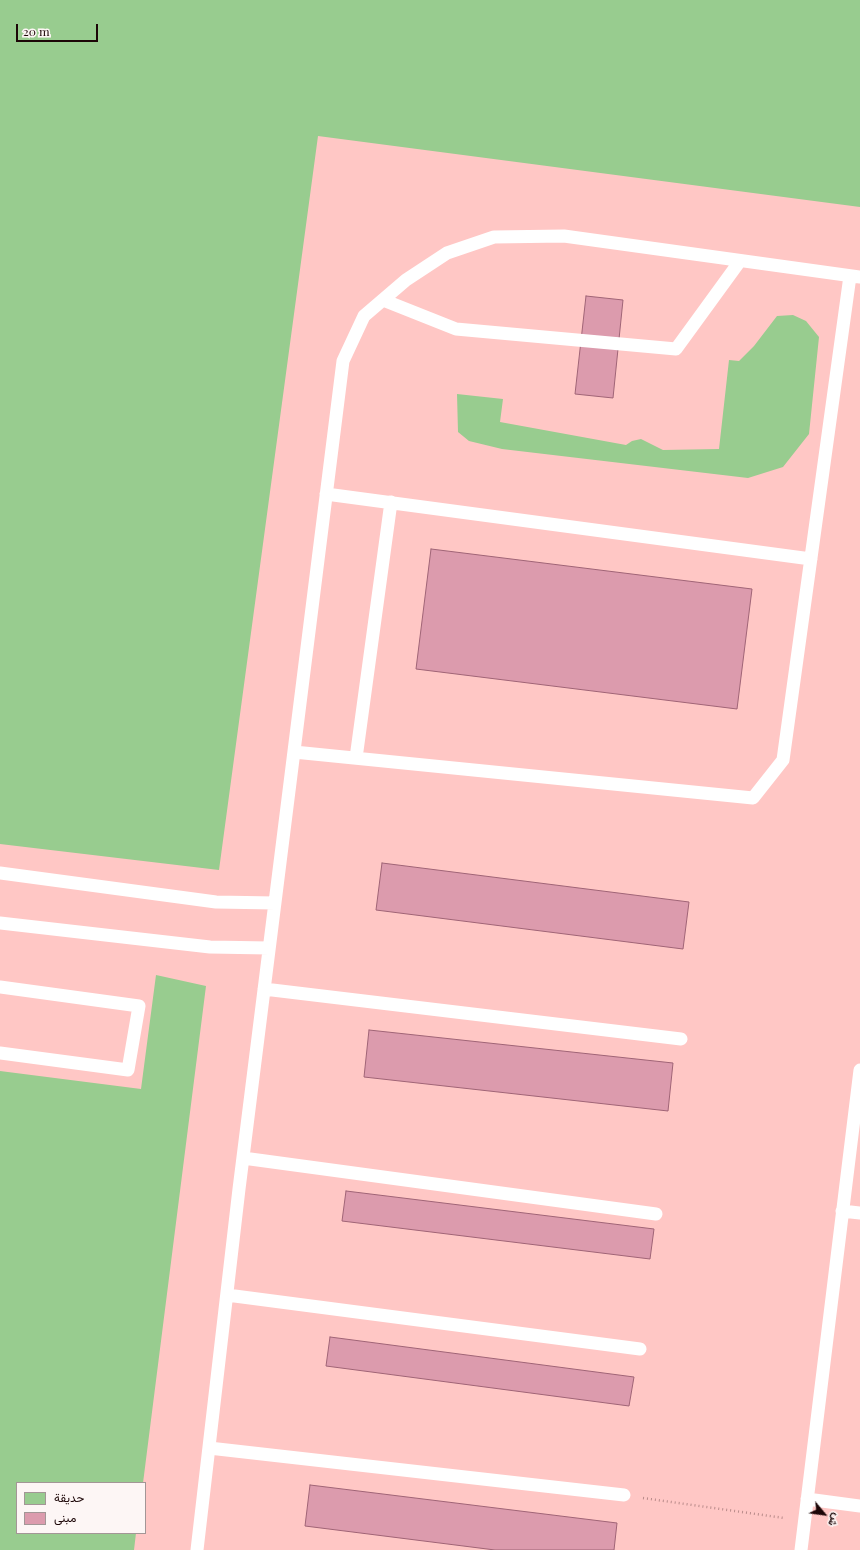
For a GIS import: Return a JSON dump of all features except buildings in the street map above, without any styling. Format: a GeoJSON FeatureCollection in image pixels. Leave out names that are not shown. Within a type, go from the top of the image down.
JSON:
{"type":"FeatureCollection","features":[{"type":"Feature","properties":{"kind":"lane"},"geometry":{"type":"LineString","coordinates":[[197,1550],[243,1158],[343,361],[364,316],[406,280],[447,253],[494,236],[564,236],[855,277],[811,559],[783,760],[753,798],[294,752]]}},
{"type":"Feature","properties":{"kind":"lane"},"geometry":{"type":"LineString","coordinates":[[383,300],[456,329],[676,349],[740,261]]}},
{"type":"Feature","properties":{"kind":"lane"},"geometry":{"type":"LineString","coordinates":[[326,494],[811,559]]}},
{"type":"Feature","properties":{"kind":"lane"},"geometry":{"type":"LineString","coordinates":[[356,758],[391,502]]}},
{"type":"Feature","properties":{"kind":"lane"},"geometry":{"type":"LineString","coordinates":[[0,873],[216,902],[275,903]]}},
{"type":"Feature","properties":{"kind":"lane"},"geometry":{"type":"LineString","coordinates":[[0,923],[210,947],[269,948]]}},
{"type":"Feature","properties":{"kind":"lane"},"geometry":{"type":"LineString","coordinates":[[0,987],[139,1006],[128,1070],[0,1053]]}},
{"type":"Feature","properties":{"kind":"lane"},"geometry":{"type":"LineString","coordinates":[[264,989],[681,1039]]}},
{"type":"Feature","properties":{"kind":"lane"},"geometry":{"type":"LineString","coordinates":[[801,1550],[860,1070]]}},
{"type":"Feature","properties":{"kind":"lane"},"geometry":{"type":"LineString","coordinates":[[243,1158],[656,1214]]}},
{"type":"Feature","properties":{"kind":"lane"},"geometry":{"type":"LineString","coordinates":[[842,1211],[860,1213]]}},
{"type":"Feature","properties":{"kind":"lane"},"geometry":{"type":"LineString","coordinates":[[227,1295],[640,1349]]}},
{"type":"Feature","properties":{"kind":"lane"},"geometry":{"type":"LineString","coordinates":[[209,1448],[624,1495]]}},
{"type":"Feature","properties":{"kind":"lane"},"geometry":{"type":"LineString","coordinates":[[807,1499],[860,1506]]}},
{"type":"Feature","properties":{"kind":"path"},"geometry":{"type":"LineString","coordinates":[[624,1495],[804,1521]]}},
{"type":"Feature","properties":{"kind":"green space"},"geometry":{"type":"Polygon","coordinates":[[[0,0],[860,0],[860,207],[318,136],[219,870],[0,844],[0,0]]]}},
{"type":"Feature","properties":{"kind":"green space"},"geometry":{"type":"Polygon","coordinates":[[[793,315],[806,321],[819,337],[809,434],[783,467],[748,478],[502,449],[469,441],[458,432],[457,394],[503,399],[500,422],[626,445],[632,441],[641,439],[663,450],[719,449],[729,360],[739,361],[754,346],[777,316],[793,315]]]}},
{"type":"Feature","properties":{"kind":"green space"},"geometry":{"type":"Polygon","coordinates":[[[156,975],[206,986],[143,1482],[16,1482],[16,1534],[136,1534],[134,1550],[0,1550],[0,1071],[141,1089],[156,975]]]}}]}
